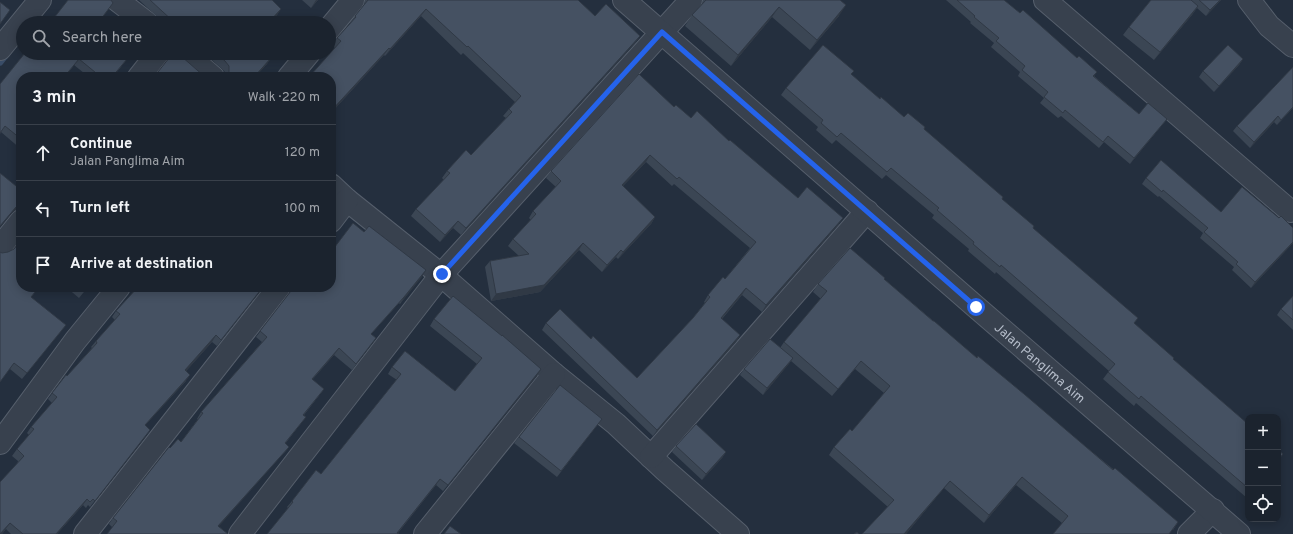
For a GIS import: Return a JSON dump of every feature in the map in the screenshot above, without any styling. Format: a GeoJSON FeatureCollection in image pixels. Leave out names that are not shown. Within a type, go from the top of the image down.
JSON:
{"type":"FeatureCollection","features":[{"type":"Feature","properties":{"kind":"street"},"geometry":{"type":"LineString","coordinates":[[117,0],[138,16]]}},
{"type":"Feature","properties":{"kind":"street"},"geometry":{"type":"LineString","coordinates":[[336,21],[353,0]]}},
{"type":"Feature","properties":{"kind":"street","name":"Jalan Panglima Aim"},"geometry":{"type":"LineString","coordinates":[[624,0],[976,307],[1240,534]]}},
{"type":"Feature","properties":{"kind":"street"},"geometry":{"type":"LineString","coordinates":[[240,534],[442,274],[691,0]]}},
{"type":"Feature","properties":{"kind":"street"},"geometry":{"type":"LineString","coordinates":[[1046,0],[1290,212]]}},
{"type":"Feature","properties":{"kind":"street"},"geometry":{"type":"LineString","coordinates":[[1249,0],[1269,26],[1293,46]]}},
{"type":"Feature","properties":{"kind":"street"},"geometry":{"type":"LineString","coordinates":[[22,16],[31,3]]}},
{"type":"Feature","properties":{"kind":"street"},"geometry":{"type":"LineString","coordinates":[[0,49],[16,25]]}},
{"type":"Feature","properties":{"kind":"street"},"geometry":{"type":"LineString","coordinates":[[142,72],[152,60]]}},
{"type":"Feature","properties":{"kind":"street"},"geometry":{"type":"LineString","coordinates":[[193,60],[207,72]]}},
{"type":"Feature","properties":{"kind":"street"},"geometry":{"type":"LineString","coordinates":[[293,72],[303,60]]}},
{"type":"Feature","properties":{"kind":"street"},"geometry":{"type":"LineString","coordinates":[[336,190],[347,200],[442,274],[554,374],[616,424],[738,534]]}},
{"type":"Feature","properties":{"kind":"street"},"geometry":{"type":"LineString","coordinates":[[336,214],[347,200]]}},
{"type":"Feature","properties":{"kind":"street"},"geometry":{"type":"LineString","coordinates":[[651,457],[867,211]]}},
{"type":"Feature","properties":{"kind":"street"},"geometry":{"type":"LineString","coordinates":[[0,246],[16,227]]}},
{"type":"Feature","properties":{"kind":"street"},"geometry":{"type":"LineString","coordinates":[[0,443],[75,341],[115,292]]}},
{"type":"Feature","properties":{"kind":"street"},"geometry":{"type":"LineString","coordinates":[[85,534],[275,292]]}},
{"type":"Feature","properties":{"kind":"street"},"geometry":{"type":"LineString","coordinates":[[425,534],[554,374]]}},
{"type":"Feature","properties":{"kind":"street"},"geometry":{"type":"LineString","coordinates":[[1189,534],[1213,510]]}},
{"type":"Feature","properties":{"kind":"building"},"geometry":{"type":"Polygon","coordinates":[[[68,0],[111,0],[113,3],[103,16],[55,16],[68,0]]]}},
{"type":"Feature","properties":{"kind":"building"},"geometry":{"type":"Polygon","coordinates":[[[150,0],[272,0],[281,9],[274,16],[167,16],[150,0]]]}},
{"type":"Feature","properties":{"kind":"building"},"geometry":{"type":"Polygon","coordinates":[[[368,0],[578,0],[595,16],[606,4],[640,36],[466,228],[458,221],[445,235],[416,209],[450,173],[447,171],[466,150],[471,155],[512,112],[509,109],[521,96],[426,9],[336,106],[336,72],[313,72],[324,60],[336,60],[336,47],[341,41],[337,38],[356,17],[355,16],[368,0]]]}},
{"type":"Feature","properties":{"kind":"building"},"geometry":{"type":"Polygon","coordinates":[[[706,0],[840,0],[846,5],[817,40],[779,7],[738,55],[692,15],[706,0]]]}},
{"type":"Feature","properties":{"kind":"building"},"geometry":{"type":"Polygon","coordinates":[[[957,0],[1004,0],[1020,13],[1023,10],[1077,58],[1079,56],[1097,72],[1093,76],[1139,114],[1148,103],[1167,119],[1134,158],[1108,136],[1103,142],[1065,110],[1063,113],[1044,97],[1048,92],[1022,70],[1025,66],[996,41],[999,38],[974,17],[975,16],[957,0]]]}},
{"type":"Feature","properties":{"kind":"building"},"geometry":{"type":"Polygon","coordinates":[[[1151,0],[1191,0],[1198,6],[1160,52],[1129,27],[1151,0]]]}},
{"type":"Feature","properties":{"kind":"building"},"geometry":{"type":"Polygon","coordinates":[[[1199,0],[1220,0],[1210,10],[1199,0]]]}},
{"type":"Feature","properties":{"kind":"building"},"geometry":{"type":"Polygon","coordinates":[[[0,2],[10,10],[0,24],[0,2]]]}},
{"type":"Feature","properties":{"kind":"building"},"geometry":{"type":"Polygon","coordinates":[[[823,45],[854,71],[851,74],[880,99],[881,97],[904,117],[908,113],[925,127],[924,129],[1003,197],[1002,199],[1034,226],[1033,228],[1138,318],[1134,323],[1245,421],[1245,485],[1141,396],[1139,399],[1108,372],[1115,364],[1001,265],[1000,267],[973,244],[974,242],[937,210],[939,208],[891,168],[887,172],[841,133],[837,137],[821,123],[823,120],[786,88],[823,45]]]}},
{"type":"Feature","properties":{"kind":"building"},"geometry":{"type":"Polygon","coordinates":[[[1228,45],[1243,59],[1219,86],[1203,71],[1228,45]]]}},
{"type":"Feature","properties":{"kind":"building"},"geometry":{"type":"Polygon","coordinates":[[[19,60],[78,60],[68,72],[16,72],[16,135],[5,126],[0,133],[0,84],[19,60]]]}},
{"type":"Feature","properties":{"kind":"building"},"geometry":{"type":"Polygon","coordinates":[[[80,60],[126,60],[116,72],[95,72],[80,60]]]}},
{"type":"Feature","properties":{"kind":"building"},"geometry":{"type":"Polygon","coordinates":[[[167,60],[186,60],[199,72],[158,72],[167,60]]]}},
{"type":"Feature","properties":{"kind":"building"},"geometry":{"type":"Polygon","coordinates":[[[224,60],[269,60],[258,72],[229,72],[229,66],[224,60]]]}},
{"type":"Feature","properties":{"kind":"building"},"geometry":{"type":"Polygon","coordinates":[[[1293,67],[1293,107],[1281,120],[1278,116],[1254,142],[1237,126],[1293,67]]]}},
{"type":"Feature","properties":{"kind":"building"},"geometry":{"type":"Polygon","coordinates":[[[639,74],[674,107],[676,105],[691,118],[697,111],[729,141],[730,140],[798,198],[807,187],[843,218],[766,305],[746,288],[721,318],[740,335],[657,430],[546,323],[560,309],[591,339],[593,336],[637,378],[693,318],[710,297],[708,295],[723,277],[725,279],[756,242],[679,177],[677,179],[650,155],[622,185],[655,217],[623,252],[621,250],[607,265],[583,243],[544,285],[496,294],[490,261],[529,254],[513,239],[536,214],[533,211],[561,181],[551,171],[639,74]]]}},
{"type":"Feature","properties":{"kind":"building"},"geometry":{"type":"Polygon","coordinates":[[[1161,160],[1221,212],[1242,187],[1279,218],[1281,216],[1293,228],[1293,242],[1255,282],[1236,264],[1238,262],[1204,232],[1208,228],[1163,190],[1162,192],[1146,178],[1161,160]]]}},
{"type":"Feature","properties":{"kind":"building"},"geometry":{"type":"Polygon","coordinates":[[[0,173],[16,186],[16,207],[0,226],[0,173]]]}},
{"type":"Feature","properties":{"kind":"building"},"geometry":{"type":"Polygon","coordinates":[[[353,223],[364,232],[369,226],[426,270],[371,334],[376,338],[356,364],[339,348],[312,379],[324,389],[303,415],[306,417],[285,443],[289,447],[218,526],[228,534],[107,534],[117,521],[113,518],[169,447],[170,448],[178,439],[181,442],[203,413],[201,412],[267,337],[260,331],[290,292],[336,292],[336,245],[353,223]]]}},
{"type":"Feature","properties":{"kind":"building"},"geometry":{"type":"Polygon","coordinates":[[[16,246],[16,292],[35,292],[31,297],[66,325],[27,373],[14,363],[0,382],[0,252],[8,252],[16,246]]]}},
{"type":"Feature","properties":{"kind":"building"},"geometry":{"type":"Polygon","coordinates":[[[850,248],[977,358],[978,356],[1113,470],[1115,468],[1178,522],[1169,534],[1053,534],[1068,516],[1022,477],[989,515],[950,481],[904,534],[862,534],[894,500],[834,447],[850,429],[852,431],[890,386],[861,361],[838,389],[784,342],[827,291],[818,284],[850,248]]]}},
{"type":"Feature","properties":{"kind":"building"},"geometry":{"type":"Polygon","coordinates":[[[133,292],[259,292],[221,340],[216,335],[185,370],[190,375],[145,425],[150,430],[95,501],[93,499],[90,502],[87,499],[56,534],[23,534],[10,523],[0,534],[0,482],[24,456],[17,449],[34,429],[31,427],[57,397],[52,393],[66,375],[67,376],[97,343],[96,341],[120,314],[116,311],[133,292]]]}},
{"type":"Feature","properties":{"kind":"building"},"geometry":{"type":"Polygon","coordinates":[[[453,296],[502,335],[541,369],[448,485],[440,479],[397,533],[399,534],[267,534],[316,470],[321,474],[401,374],[392,367],[405,351],[455,391],[482,358],[434,319],[453,296]]]}},
{"type":"Feature","properties":{"kind":"building"},"geometry":{"type":"Polygon","coordinates":[[[1293,296],[1293,320],[1281,309],[1293,296]]]}},
{"type":"Feature","properties":{"kind":"building"},"geometry":{"type":"Polygon","coordinates":[[[770,339],[793,358],[767,388],[744,369],[770,339]]]}},
{"type":"Feature","properties":{"kind":"building"},"geometry":{"type":"Polygon","coordinates":[[[560,385],[602,419],[561,471],[519,437],[560,385]]]}},
{"type":"Feature","properties":{"kind":"building"},"geometry":{"type":"Polygon","coordinates":[[[696,424],[726,452],[706,474],[676,446],[696,424]]]}},
{"type":"Feature","properties":{"kind":"building"},"geometry":{"type":"Polygon","coordinates":[[[450,526],[461,534],[444,534],[450,526]]]}},
{"type":"Feature","properties":{"kind":"waterway"},"geometry":{"type":"LineString","coordinates":[[0,62],[7,53]]}},
{"type":"Feature","properties":{"kind":"route"},"geometry":{"type":"LineString","coordinates":[[442,274],[662,32],[976,307]]}}]}
